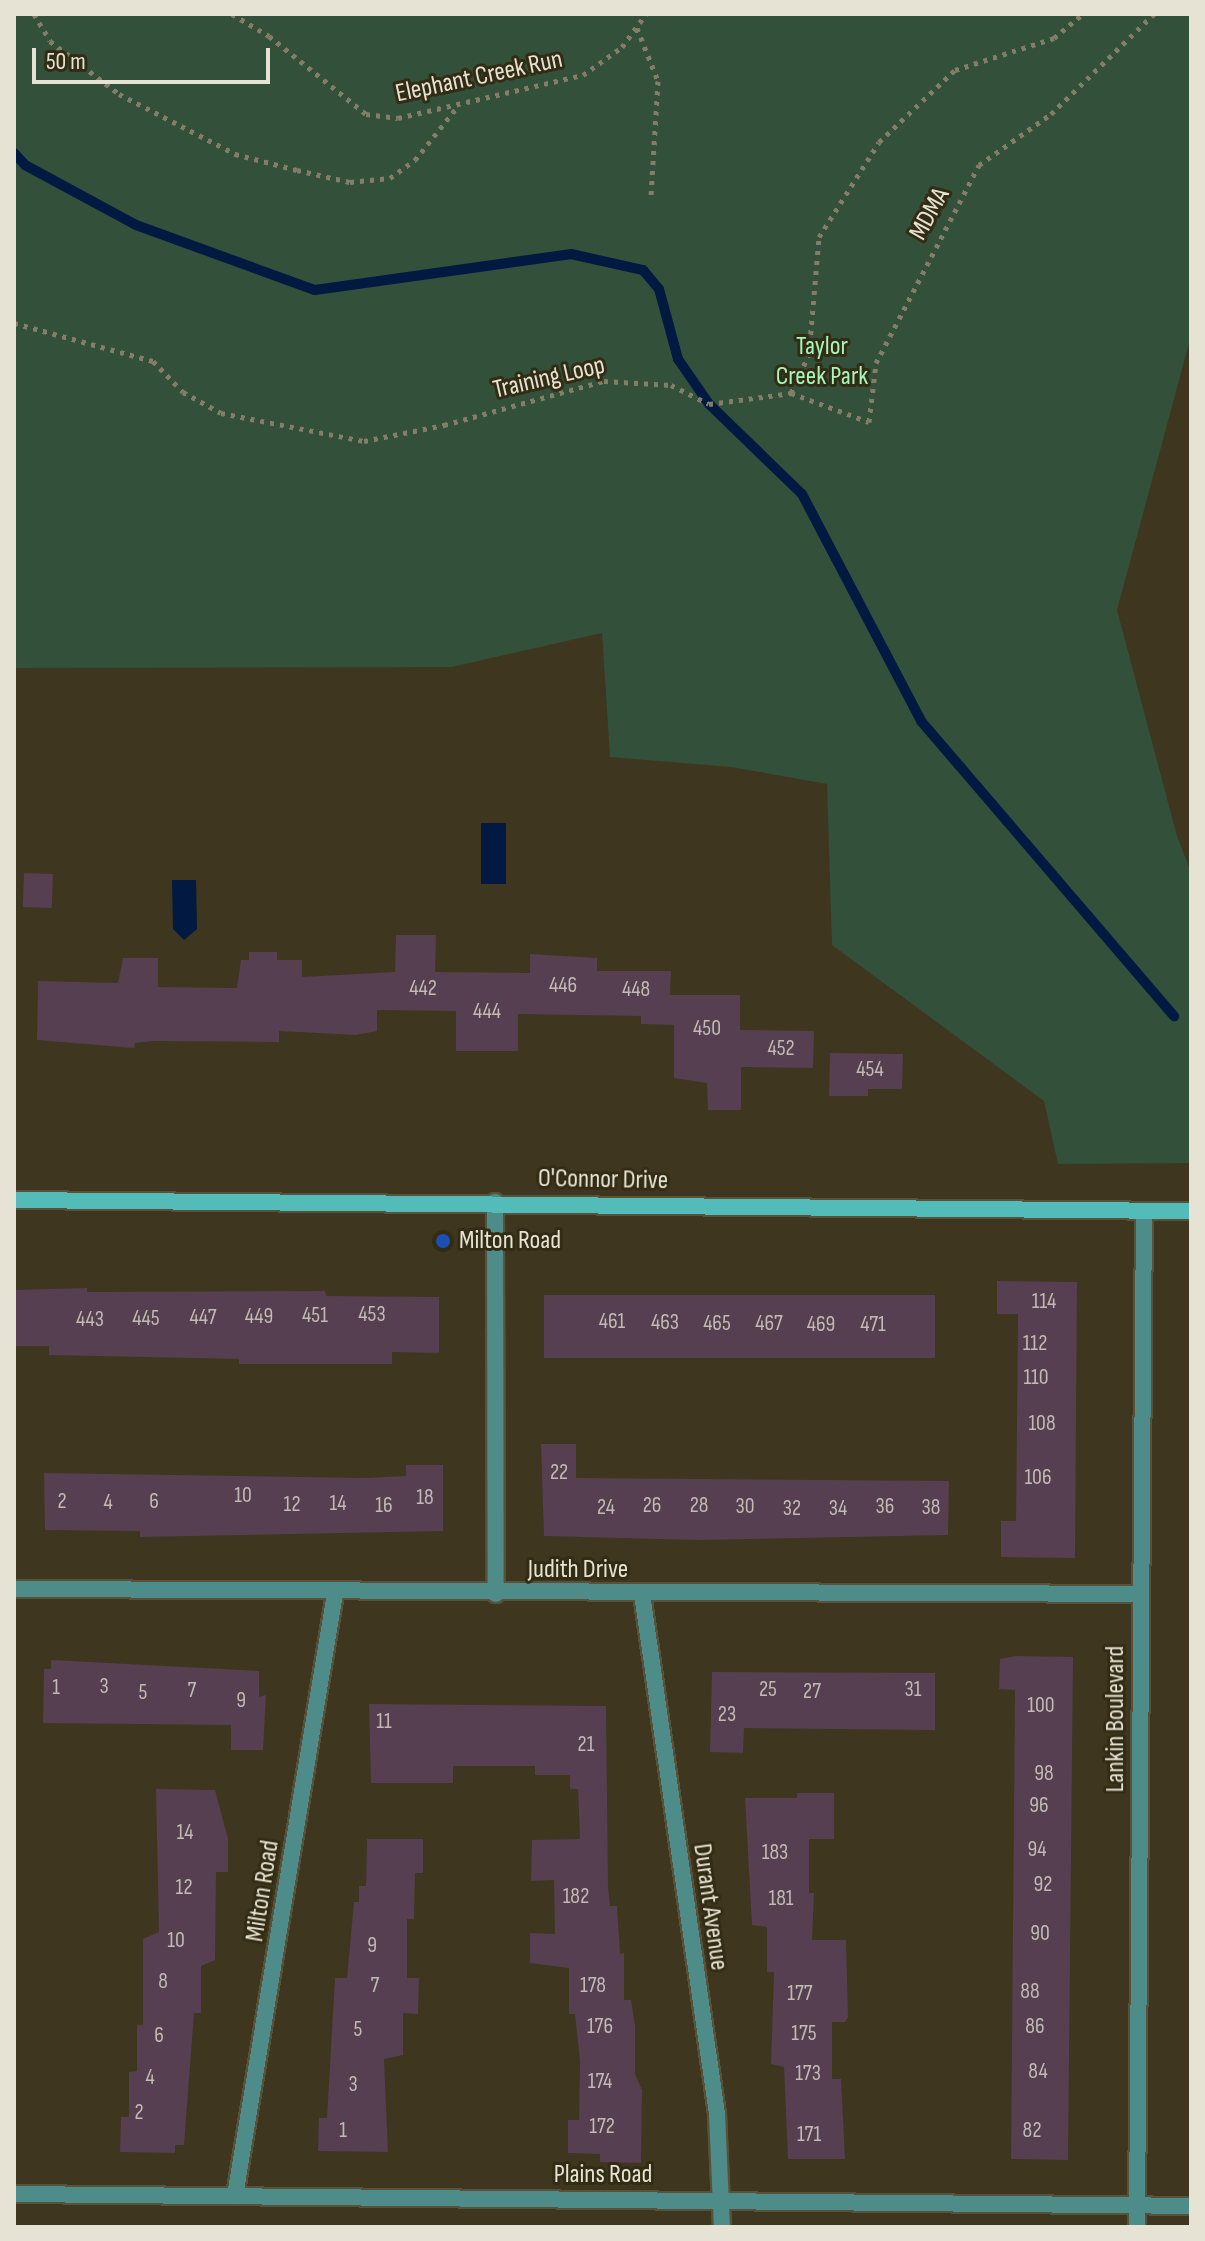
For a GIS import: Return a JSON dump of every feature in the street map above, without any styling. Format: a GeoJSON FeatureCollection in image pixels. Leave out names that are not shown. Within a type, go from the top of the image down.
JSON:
{"type":"FeatureCollection","features":[{"type":"Feature","properties":{"kind":"main road","name":"O'Connor Drive"},"geometry":{"type":"LineString","coordinates":[[14,1200],[495,1202],[1191,1211]]}},
{"type":"Feature","properties":{"kind":"street"},"geometry":{"type":"LineString","coordinates":[[495,1202],[496,1594]]}},
{"type":"Feature","properties":{"kind":"street","name":"Lankin Boulevard"},"geometry":{"type":"LineString","coordinates":[[1137,2227],[1144,1211]]}},
{"type":"Feature","properties":{"kind":"street","name":"Judith Drive"},"geometry":{"type":"LineString","coordinates":[[14,1589],[496,1594],[1141,1594]]}},
{"type":"Feature","properties":{"kind":"street","name":"Milton Road"},"geometry":{"type":"LineString","coordinates":[[235,2196],[335,1593]]}},
{"type":"Feature","properties":{"kind":"street","name":"Durant Avenue"},"geometry":{"type":"LineString","coordinates":[[642,1594],[717,2114],[722,2227]]}},
{"type":"Feature","properties":{"kind":"street","name":"Plains Road"},"geometry":{"type":"LineString","coordinates":[[14,2194],[1191,2206]]}},
{"type":"Feature","properties":{"kind":"path"},"geometry":{"type":"LineString","coordinates":[[34,14],[50,41],[119,94],[235,154],[350,182],[390,178],[415,160],[458,106]]}},
{"type":"Feature","properties":{"kind":"path","name":"Elephant Creek Run"},"geometry":{"type":"LineString","coordinates":[[232,14],[269,36],[366,114],[398,118],[583,75],[622,47],[646,14]]}},
{"type":"Feature","properties":{"kind":"path"},"geometry":{"type":"LineString","coordinates":[[791,393],[809,354],[819,237],[879,142],[955,70],[1054,38],[1083,14]]}},
{"type":"Feature","properties":{"kind":"path","name":"MDMA"},"geometry":{"type":"LineString","coordinates":[[791,393],[869,422],[876,363],[979,165],[1051,114],[1154,14]]}},
{"type":"Feature","properties":{"kind":"path"},"geometry":{"type":"LineString","coordinates":[[637,27],[658,81],[651,196]]}},
{"type":"Feature","properties":{"kind":"path","name":"Training Loop"},"geometry":{"type":"LineString","coordinates":[[14,323],[153,361],[183,392],[221,413],[364,441],[444,425],[604,381],[671,385],[709,404],[791,393]]}},
{"type":"Feature","properties":{"kind":"green space","name":"Taylor Creek Park"},"geometry":{"type":"Polygon","coordinates":[[[14,14],[1191,14],[1191,336],[1117,610],[1177,836],[1191,872],[1191,1163],[1058,1164],[1044,1101],[832,945],[827,784],[731,767],[610,757],[602,633],[452,667],[14,668],[14,14]]]}},
{"type":"Feature","properties":{"kind":"water"},"geometry":{"type":"Polygon","coordinates":[[[481,823],[506,823],[506,884],[481,884],[481,823]]]}},
{"type":"Feature","properties":{"kind":"water"},"geometry":{"type":"Polygon","coordinates":[[[172,880],[196,880],[197,929],[184,940],[173,929],[172,880]]]}},
{"type":"Feature","properties":{"kind":"building"},"geometry":{"type":"Polygon","coordinates":[[[24,873],[53,874],[52,908],[23,907],[24,873]]]}},
{"type":"Feature","properties":{"kind":"building"},"geometry":{"type":"Polygon","coordinates":[[[396,935],[436,935],[435,972],[530,973],[530,954],[597,958],[597,971],[671,971],[670,995],[740,995],[740,1030],[814,1031],[813,1068],[741,1067],[741,1110],[708,1110],[707,1083],[674,1078],[674,1025],[641,1024],[641,1016],[518,1014],[518,1051],[456,1051],[456,1011],[377,1010],[377,1031],[356,1035],[279,1031],[279,1042],[153,1041],[135,1043],[134,1048],[37,1040],[38,981],[118,983],[123,958],[158,958],[158,987],[237,988],[241,960],[249,960],[249,952],[277,952],[277,960],[302,960],[302,977],[395,972],[396,935]]]}},
{"type":"Feature","properties":{"kind":"building"},"geometry":{"type":"Polygon","coordinates":[[[830,1053],[903,1054],[902,1089],[868,1089],[868,1096],[829,1096],[830,1053]]]}},
{"type":"Feature","properties":{"kind":"building"},"geometry":{"type":"Polygon","coordinates":[[[997,1281],[1077,1282],[1075,1558],[1001,1557],[1001,1521],[1016,1521],[1018,1314],[997,1314],[997,1281]]]}},
{"type":"Feature","properties":{"kind":"building"},"geometry":{"type":"Polygon","coordinates":[[[87,1288],[87,1292],[325,1291],[326,1296],[439,1297],[439,1353],[392,1352],[392,1364],[239,1364],[239,1359],[49,1355],[49,1346],[14,1346],[14,1290],[87,1288]]]}},
{"type":"Feature","properties":{"kind":"building"},"geometry":{"type":"Polygon","coordinates":[[[544,1295],[935,1295],[935,1358],[544,1358],[544,1295]]]}},
{"type":"Feature","properties":{"kind":"building"},"geometry":{"type":"Polygon","coordinates":[[[541,1444],[576,1444],[576,1478],[949,1481],[948,1535],[697,1540],[544,1536],[541,1444]]]}},
{"type":"Feature","properties":{"kind":"building"},"geometry":{"type":"Polygon","coordinates":[[[406,1465],[443,1465],[443,1531],[140,1537],[140,1531],[45,1530],[44,1473],[366,1478],[406,1476],[406,1465]]]}},
{"type":"Feature","properties":{"kind":"building"},"geometry":{"type":"Polygon","coordinates":[[[1015,1656],[1073,1657],[1068,2160],[1011,2159],[1015,1690],[999,1689],[1000,1659],[1015,1656]]]}},
{"type":"Feature","properties":{"kind":"building"},"geometry":{"type":"Polygon","coordinates":[[[51,1660],[259,1671],[259,1697],[266,1695],[263,1750],[231,1750],[231,1725],[43,1723],[44,1669],[51,1669],[51,1660]]]}},
{"type":"Feature","properties":{"kind":"building"},"geometry":{"type":"Polygon","coordinates":[[[712,1672],[935,1673],[935,1730],[744,1728],[743,1753],[710,1752],[712,1672]]]}},
{"type":"Feature","properties":{"kind":"building"},"geometry":{"type":"Polygon","coordinates":[[[369,1704],[606,1706],[608,1886],[610,1906],[617,1906],[620,1954],[624,1953],[624,2000],[631,2000],[635,2026],[635,2074],[642,2090],[641,2163],[600,2162],[600,2154],[568,2153],[568,2120],[579,2120],[580,2061],[575,2014],[569,2014],[569,1968],[530,1963],[530,1933],[555,1934],[554,1880],[531,1881],[532,1840],[580,1839],[578,1789],[570,1789],[570,1775],[535,1775],[535,1766],[453,1766],[453,1783],[371,1783],[369,1704]]]}},
{"type":"Feature","properties":{"kind":"building"},"geometry":{"type":"Polygon","coordinates":[[[156,1789],[215,1790],[228,1839],[228,1872],[216,1872],[215,1960],[201,1966],[201,2013],[194,2013],[184,2145],[175,2145],[175,2153],[120,2152],[121,2117],[129,2117],[129,2072],[137,2071],[137,2025],[143,2025],[143,1939],[159,1932],[156,1789]]]}},
{"type":"Feature","properties":{"kind":"building"},"geometry":{"type":"Polygon","coordinates":[[[797,1793],[834,1793],[834,1839],[809,1839],[809,1893],[814,1893],[812,1940],[846,1940],[848,2017],[845,2022],[832,2022],[832,2079],[841,2079],[845,2159],[788,2159],[784,2067],[771,2064],[774,1972],[767,1972],[767,1927],[752,1925],[745,1798],[797,1798],[797,1793]]]}},
{"type":"Feature","properties":{"kind":"building"},"geometry":{"type":"Polygon","coordinates":[[[367,1839],[423,1839],[423,1873],[415,1873],[414,1919],[407,1919],[407,1978],[419,1978],[418,2014],[403,2013],[403,2055],[384,2059],[388,2152],[318,2151],[319,2118],[327,2118],[335,1978],[347,1978],[354,1902],[359,1902],[359,1886],[366,1886],[367,1839]]]}},
{"type":"Feature","properties":{"kind":"waterway"},"geometry":{"type":"LineString","coordinates":[[14,153],[25,165],[136,225],[315,290],[571,254],[643,270],[659,289],[678,359],[709,404],[802,494],[921,721],[1174,1016]]}},
{"type":"Feature","properties":{"kind":"place","name":"Milton Road"},"geometry":{"type":"Point","coordinates":[443,1241]}}]}
